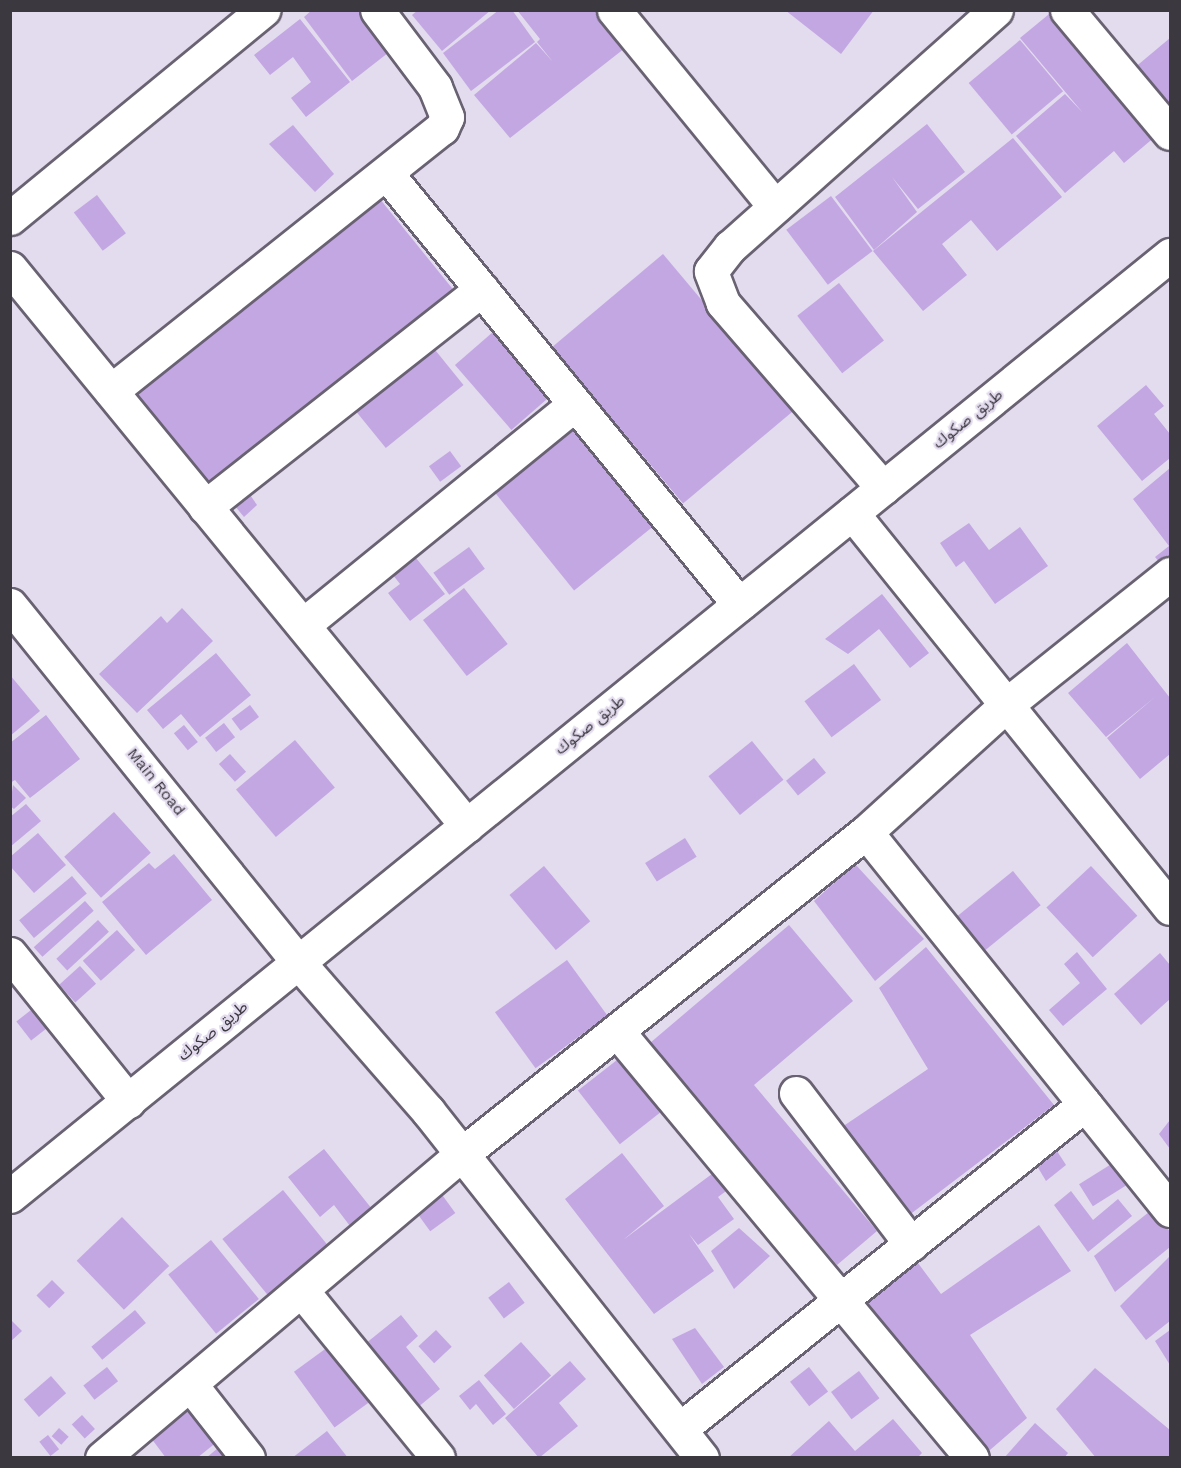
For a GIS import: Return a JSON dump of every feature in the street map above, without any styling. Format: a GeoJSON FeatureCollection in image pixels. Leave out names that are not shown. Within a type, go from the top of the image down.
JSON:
{"type":"FeatureCollection","features":[{"type":"Feature","properties":{"kind":"street"},"geometry":{"type":"LineString","coordinates":[[111,391],[430,140],[447,117],[435,87],[377,10]]}},
{"type":"Feature","properties":{"kind":"street"},"geometry":{"type":"LineString","coordinates":[[614,10],[775,207]]}},
{"type":"Feature","properties":{"kind":"street"},"geometry":{"type":"LineString","coordinates":[[883,488],[723,303],[712,282],[711,271],[717,260],[996,10]]}},
{"type":"Feature","properties":{"kind":"street"},"geometry":{"type":"LineString","coordinates":[[1067,10],[1170,133]]}},
{"type":"Feature","properties":{"kind":"street"},"geometry":{"type":"LineString","coordinates":[[10,218],[261,11]]}},
{"type":"Feature","properties":{"kind":"street"},"geometry":{"type":"LineString","coordinates":[[387,174],[739,604]]}},
{"type":"Feature","properties":{"kind":"street","name":"طريق صكوك"},"geometry":{"type":"LineString","coordinates":[[10,1196],[1170,255]]}},
{"type":"Feature","properties":{"kind":"street"},"geometry":{"type":"LineString","coordinates":[[10,268],[467,826]]}},
{"type":"Feature","properties":{"kind":"street"},"geometry":{"type":"LineString","coordinates":[[205,507],[482,290]]}},
{"type":"Feature","properties":{"kind":"street"},"geometry":{"type":"LineString","coordinates":[[303,625],[575,404]]}},
{"type":"Feature","properties":{"kind":"street"},"geometry":{"type":"LineString","coordinates":[[852,513],[1170,908]]}},
{"type":"Feature","properties":{"kind":"street"},"geometry":{"type":"LineString","coordinates":[[102,1458],[462,1154],[866,832],[1006,705],[1169,578]]}},
{"type":"Feature","properties":{"kind":"street","name":"Main Road"},"geometry":{"type":"LineString","coordinates":[[10,605],[298,962],[462,1154],[702,1458]]}},
{"type":"Feature","properties":{"kind":"street"},"geometry":{"type":"LineString","coordinates":[[866,832],[1170,1210]]}},
{"type":"Feature","properties":{"kind":"street"},"geometry":{"type":"LineString","coordinates":[[10,954],[128,1101]]}},
{"type":"Feature","properties":{"kind":"street"},"geometry":{"type":"LineString","coordinates":[[617,1031],[843,1299],[972,1458]]}},
{"type":"Feature","properties":{"kind":"street"},"geometry":{"type":"LineString","coordinates":[[796,1093],[911,1244]]}},
{"type":"Feature","properties":{"kind":"street"},"geometry":{"type":"LineString","coordinates":[[680,1429],[1086,1104]]}},
{"type":"Feature","properties":{"kind":"street"},"geometry":{"type":"LineString","coordinates":[[302,1291],[438,1458]]}},
{"type":"Feature","properties":{"kind":"street"},"geometry":{"type":"LineString","coordinates":[[190,1384],[248,1458]]}},
{"type":"Feature","properties":{"kind":"building"},"geometry":{"type":"Polygon","coordinates":[[[312,10],[364,10],[393,49],[352,81],[304,17],[312,10]]]}},
{"type":"Feature","properties":{"kind":"building"},"geometry":{"type":"Polygon","coordinates":[[[418,10],[491,10],[442,51],[412,15],[418,10]]]}},
{"type":"Feature","properties":{"kind":"building"},"geometry":{"type":"Polygon","coordinates":[[[499,10],[512,10],[535,42],[471,91],[443,53],[499,10]]]}},
{"type":"Feature","properties":{"kind":"building"},"geometry":{"type":"Polygon","coordinates":[[[517,10],[609,10],[634,41],[510,138],[474,95],[536,43],[553,62],[537,42],[540,39],[517,10]]]}},
{"type":"Feature","properties":{"kind":"building"},"geometry":{"type":"Polygon","coordinates":[[[785,10],[874,10],[841,54],[785,10]]]}},
{"type":"Feature","properties":{"kind":"building"},"geometry":{"type":"Polygon","coordinates":[[[1054,10],[1163,130],[1124,163],[1114,151],[1065,193],[1016,136],[1065,94],[1083,113],[1020,38],[1054,10]]]}},
{"type":"Feature","properties":{"kind":"building"},"geometry":{"type":"Polygon","coordinates":[[[300,19],[350,82],[306,117],[291,98],[311,82],[293,57],[270,75],[254,55],[300,19]]]}},
{"type":"Feature","properties":{"kind":"building"},"geometry":{"type":"Polygon","coordinates":[[[1170,38],[1170,114],[1133,69],[1170,38]]]}},
{"type":"Feature","properties":{"kind":"building"},"geometry":{"type":"Polygon","coordinates":[[[1020,40],[1063,91],[1012,134],[969,83],[1020,40]]]}},
{"type":"Feature","properties":{"kind":"building"},"geometry":{"type":"Polygon","coordinates":[[[927,124],[965,172],[918,209],[892,177],[917,212],[874,250],[835,197],[927,124]]]}},
{"type":"Feature","properties":{"kind":"building"},"geometry":{"type":"Polygon","coordinates":[[[293,125],[334,174],[315,192],[269,144],[293,125]]]}},
{"type":"Feature","properties":{"kind":"building"},"geometry":{"type":"Polygon","coordinates":[[[1013,138],[1062,197],[997,251],[971,220],[942,244],[967,275],[923,311],[873,251],[1013,138]]]}},
{"type":"Feature","properties":{"kind":"building"},"geometry":{"type":"Polygon","coordinates":[[[375,193],[456,292],[212,489],[132,390],[375,193]]]}},
{"type":"Feature","properties":{"kind":"building"},"geometry":{"type":"Polygon","coordinates":[[[97,195],[126,233],[103,251],[74,212],[97,195]]]}},
{"type":"Feature","properties":{"kind":"building"},"geometry":{"type":"Polygon","coordinates":[[[831,196],[873,251],[828,285],[786,230],[831,196]]]}},
{"type":"Feature","properties":{"kind":"building"},"geometry":{"type":"Polygon","coordinates":[[[663,254],[794,410],[683,503],[552,347],[663,254]]]}},
{"type":"Feature","properties":{"kind":"building"},"geometry":{"type":"Polygon","coordinates":[[[839,283],[884,341],[842,373],[797,316],[839,283]]]}},
{"type":"Feature","properties":{"kind":"building"},"geometry":{"type":"Polygon","coordinates":[[[501,325],[557,390],[511,430],[455,365],[501,325]]]}},
{"type":"Feature","properties":{"kind":"building"},"geometry":{"type":"Polygon","coordinates":[[[427,340],[464,385],[386,448],[349,403],[427,340]]]}},
{"type":"Feature","properties":{"kind":"building"},"geometry":{"type":"Polygon","coordinates":[[[1146,385],[1164,406],[1154,414],[1170,434],[1170,458],[1142,481],[1097,426],[1146,385]]]}},
{"type":"Feature","properties":{"kind":"building"},"geometry":{"type":"Polygon","coordinates":[[[576,410],[663,518],[574,590],[487,482],[576,410]]]}},
{"type":"Feature","properties":{"kind":"building"},"geometry":{"type":"Polygon","coordinates":[[[450,451],[461,466],[440,482],[429,466],[450,451]]]}},
{"type":"Feature","properties":{"kind":"building"},"geometry":{"type":"Polygon","coordinates":[[[1170,468],[1170,566],[1166,570],[1155,557],[1169,546],[1133,499],[1170,468]]]}},
{"type":"Feature","properties":{"kind":"building"},"geometry":{"type":"Polygon","coordinates":[[[246,489],[257,505],[244,517],[230,500],[246,489]]]}},
{"type":"Feature","properties":{"kind":"building"},"geometry":{"type":"Polygon","coordinates":[[[969,523],[989,550],[1020,527],[1048,566],[995,604],[964,561],[956,567],[940,543],[969,523]]]}},
{"type":"Feature","properties":{"kind":"building"},"geometry":{"type":"Polygon","coordinates":[[[469,547],[485,569],[449,595],[433,573],[469,547]]]}},
{"type":"Feature","properties":{"kind":"building"},"geometry":{"type":"Polygon","coordinates":[[[408,548],[445,594],[410,621],[388,593],[400,584],[386,566],[408,548]]]}},
{"type":"Feature","properties":{"kind":"building"},"geometry":{"type":"Polygon","coordinates":[[[464,588],[508,644],[467,676],[423,620],[464,588]]]}},
{"type":"Feature","properties":{"kind":"building"},"geometry":{"type":"Polygon","coordinates":[[[882,594],[929,653],[910,668],[879,629],[848,654],[825,639],[882,594]]]}},
{"type":"Feature","properties":{"kind":"building"},"geometry":{"type":"Polygon","coordinates":[[[182,608],[213,641],[137,713],[99,674],[161,616],[167,623],[182,608]]]}},
{"type":"Feature","properties":{"kind":"building"},"geometry":{"type":"Polygon","coordinates":[[[1127,643],[1170,698],[1170,754],[1140,779],[1107,738],[1155,697],[1106,737],[1068,693],[1127,643]]]}},
{"type":"Feature","properties":{"kind":"building"},"geometry":{"type":"Polygon","coordinates":[[[216,653],[251,695],[200,737],[181,714],[163,729],[147,710],[216,653]]]}},
{"type":"Feature","properties":{"kind":"building"},"geometry":{"type":"Polygon","coordinates":[[[854,664],[881,700],[832,737],[804,701],[854,664]]]}},
{"type":"Feature","properties":{"kind":"building"},"geometry":{"type":"Polygon","coordinates":[[[10,675],[40,711],[10,736],[10,675]]]}},
{"type":"Feature","properties":{"kind":"building"},"geometry":{"type":"Polygon","coordinates":[[[250,705],[259,717],[241,731],[232,719],[250,705]]]}},
{"type":"Feature","properties":{"kind":"building"},"geometry":{"type":"Polygon","coordinates":[[[46,715],[80,759],[30,798],[15,780],[10,783],[10,743],[46,715]]]}},
{"type":"Feature","properties":{"kind":"building"},"geometry":{"type":"Polygon","coordinates":[[[224,723],[235,737],[216,752],[205,738],[224,723]]]}},
{"type":"Feature","properties":{"kind":"building"},"geometry":{"type":"Polygon","coordinates":[[[184,725],[198,742],[188,750],[174,733],[184,725]]]}},
{"type":"Feature","properties":{"kind":"building"},"geometry":{"type":"Polygon","coordinates":[[[295,740],[335,787],[276,837],[236,789],[295,740]]]}},
{"type":"Feature","properties":{"kind":"building"},"geometry":{"type":"Polygon","coordinates":[[[752,741],[783,780],[740,815],[708,776],[752,741]]]}},
{"type":"Feature","properties":{"kind":"building"},"geometry":{"type":"Polygon","coordinates":[[[230,754],[246,772],[235,782],[219,764],[230,754]]]}},
{"type":"Feature","properties":{"kind":"building"},"geometry":{"type":"Polygon","coordinates":[[[814,758],[826,773],[798,795],[786,781],[814,758]]]}},
{"type":"Feature","properties":{"kind":"building"},"geometry":{"type":"Polygon","coordinates":[[[13,785],[26,798],[14,809],[10,806],[13,785]]]}},
{"type":"Feature","properties":{"kind":"building"},"geometry":{"type":"Polygon","coordinates":[[[26,804],[41,821],[10,847],[10,817],[26,804]]]}},
{"type":"Feature","properties":{"kind":"building"},"geometry":{"type":"Polygon","coordinates":[[[114,812],[151,853],[101,898],[64,857],[114,812]]]}},
{"type":"Feature","properties":{"kind":"building"},"geometry":{"type":"Polygon","coordinates":[[[38,833],[66,865],[34,893],[10,866],[10,857],[38,833]]]}},
{"type":"Feature","properties":{"kind":"building"},"geometry":{"type":"Polygon","coordinates":[[[685,838],[697,857],[657,882],[645,863],[685,838]]]}},
{"type":"Feature","properties":{"kind":"building"},"geometry":{"type":"Polygon","coordinates":[[[174,854],[212,900],[146,955],[102,902],[149,863],[155,869],[174,854]]]}},
{"type":"Feature","properties":{"kind":"building"},"geometry":{"type":"Polygon","coordinates":[[[855,864],[924,939],[875,981],[814,901],[855,864]]]}},
{"type":"Feature","properties":{"kind":"building"},"geometry":{"type":"Polygon","coordinates":[[[544,866],[590,921],[556,950],[510,895],[544,866]]]}},
{"type":"Feature","properties":{"kind":"building"},"geometry":{"type":"Polygon","coordinates":[[[1091,866],[1137,916],[1093,957],[1046,908],[1091,866]]]}},
{"type":"Feature","properties":{"kind":"building"},"geometry":{"type":"Polygon","coordinates":[[[1013,871],[1041,905],[981,954],[953,919],[1013,871]]]}},
{"type":"Feature","properties":{"kind":"building"},"geometry":{"type":"Polygon","coordinates":[[[72,876],[87,894],[34,938],[19,920],[72,876]]]}},
{"type":"Feature","properties":{"kind":"building"},"geometry":{"type":"Polygon","coordinates":[[[85,901],[94,911],[42,957],[34,947],[85,901]]]}},
{"type":"Feature","properties":{"kind":"building"},"geometry":{"type":"Polygon","coordinates":[[[98,920],[109,932],[67,971],[56,959],[98,920]]]}},
{"type":"Feature","properties":{"kind":"building"},"geometry":{"type":"Polygon","coordinates":[[[789,925],[853,1001],[754,1085],[877,1231],[837,1265],[650,1043],[789,925]]]}},
{"type":"Feature","properties":{"kind":"building"},"geometry":{"type":"Polygon","coordinates":[[[117,930],[135,950],[101,981],[83,961],[117,930]]]}},
{"type":"Feature","properties":{"kind":"building"},"geometry":{"type":"Polygon","coordinates":[[[926,947],[1054,1105],[904,1219],[842,1127],[928,1069],[879,988],[926,947]]]}},
{"type":"Feature","properties":{"kind":"building"},"geometry":{"type":"Polygon","coordinates":[[[1077,952],[1107,989],[1063,1026],[1049,1010],[1080,983],[1064,964],[1077,952]]]}},
{"type":"Feature","properties":{"kind":"building"},"geometry":{"type":"Polygon","coordinates":[[[1160,953],[1170,965],[1170,999],[1141,1025],[1114,994],[1160,953]]]}},
{"type":"Feature","properties":{"kind":"building"},"geometry":{"type":"Polygon","coordinates":[[[567,960],[608,1016],[536,1068],[495,1012],[567,960]]]}},
{"type":"Feature","properties":{"kind":"building"},"geometry":{"type":"Polygon","coordinates":[[[80,966],[96,984],[75,1003],[59,985],[80,966]]]}},
{"type":"Feature","properties":{"kind":"building"},"geometry":{"type":"Polygon","coordinates":[[[40,1003],[55,1022],[31,1040],[16,1021],[40,1003]]]}},
{"type":"Feature","properties":{"kind":"building"},"geometry":{"type":"Polygon","coordinates":[[[626,1053],[668,1107],[620,1144],[578,1091],[626,1053]]]}},
{"type":"Feature","properties":{"kind":"building"},"geometry":{"type":"Polygon","coordinates":[[[1170,1120],[1170,1149],[1159,1134],[1170,1120]]]}},
{"type":"Feature","properties":{"kind":"building"},"geometry":{"type":"Polygon","coordinates":[[[1055,1148],[1066,1165],[1046,1181],[1034,1161],[1055,1148]]]}},
{"type":"Feature","properties":{"kind":"building"},"geometry":{"type":"Polygon","coordinates":[[[324,1149],[372,1209],[350,1226],[334,1205],[320,1217],[288,1177],[324,1149]]]}},
{"type":"Feature","properties":{"kind":"building"},"geometry":{"type":"Polygon","coordinates":[[[622,1153],[664,1206],[623,1240],[720,1168],[733,1186],[718,1197],[734,1219],[698,1245],[689,1234],[714,1271],[654,1314],[565,1199],[622,1153]]]}},
{"type":"Feature","properties":{"kind":"building"},"geometry":{"type":"Polygon","coordinates":[[[1113,1163],[1127,1185],[1093,1206],[1079,1184],[1113,1163]]]}},
{"type":"Feature","properties":{"kind":"building"},"geometry":{"type":"Polygon","coordinates":[[[283,1190],[329,1247],[268,1296],[222,1239],[283,1190]]]}},
{"type":"Feature","properties":{"kind":"building"},"geometry":{"type":"Polygon","coordinates":[[[1071,1191],[1093,1220],[1118,1199],[1132,1216],[1088,1252],[1054,1205],[1071,1191]]]}},
{"type":"Feature","properties":{"kind":"building"},"geometry":{"type":"Polygon","coordinates":[[[440,1192],[455,1213],[430,1231],[415,1210],[440,1192]]]}},
{"type":"Feature","properties":{"kind":"building"},"geometry":{"type":"Polygon","coordinates":[[[1154,1208],[1170,1232],[1170,1247],[1115,1292],[1094,1256],[1154,1208]]]}},
{"type":"Feature","properties":{"kind":"building"},"geometry":{"type":"Polygon","coordinates":[[[122,1217],[169,1266],[124,1310],[77,1261],[122,1217]]]}},
{"type":"Feature","properties":{"kind":"building"},"geometry":{"type":"Polygon","coordinates":[[[1039,1225],[1071,1271],[970,1335],[1027,1418],[983,1456],[854,1297],[912,1255],[941,1294],[1039,1225]]]}},
{"type":"Feature","properties":{"kind":"building"},"geometry":{"type":"Polygon","coordinates":[[[739,1228],[770,1256],[734,1289],[711,1251],[739,1228]]]}},
{"type":"Feature","properties":{"kind":"building"},"geometry":{"type":"Polygon","coordinates":[[[211,1240],[259,1299],[216,1334],[168,1275],[211,1240]]]}},
{"type":"Feature","properties":{"kind":"building"},"geometry":{"type":"Polygon","coordinates":[[[1169,1257],[1170,1321],[1146,1340],[1120,1306],[1169,1257]]]}},
{"type":"Feature","properties":{"kind":"building"},"geometry":{"type":"Polygon","coordinates":[[[52,1280],[65,1293],[49,1308],[36,1296],[52,1280]]]}},
{"type":"Feature","properties":{"kind":"building"},"geometry":{"type":"Polygon","coordinates":[[[509,1282],[525,1303],[504,1318],[488,1298],[509,1282]]]}},
{"type":"Feature","properties":{"kind":"building"},"geometry":{"type":"Polygon","coordinates":[[[135,1310],[146,1323],[102,1360],[91,1347],[135,1310]]]}},
{"type":"Feature","properties":{"kind":"building"},"geometry":{"type":"Polygon","coordinates":[[[401,1315],[418,1336],[406,1347],[440,1389],[417,1408],[365,1344],[401,1315]]]}},
{"type":"Feature","properties":{"kind":"building"},"geometry":{"type":"Polygon","coordinates":[[[10,1319],[22,1331],[10,1342],[10,1319]]]}},
{"type":"Feature","properties":{"kind":"building"},"geometry":{"type":"Polygon","coordinates":[[[695,1328],[724,1367],[702,1384],[672,1339],[695,1328]]]}},
{"type":"Feature","properties":{"kind":"building"},"geometry":{"type":"Polygon","coordinates":[[[436,1330],[452,1347],[434,1363],[418,1346],[436,1330]]]}},
{"type":"Feature","properties":{"kind":"building"},"geometry":{"type":"Polygon","coordinates":[[[1170,1330],[1170,1365],[1155,1341],[1170,1330]]]}},
{"type":"Feature","properties":{"kind":"building"},"geometry":{"type":"Polygon","coordinates":[[[521,1342],[551,1375],[514,1409],[484,1375],[521,1342]]]}},
{"type":"Feature","properties":{"kind":"building"},"geometry":{"type":"Polygon","coordinates":[[[332,1344],[373,1400],[335,1427],[294,1372],[332,1344]]]}},
{"type":"Feature","properties":{"kind":"building"},"geometry":{"type":"Polygon","coordinates":[[[570,1361],[586,1379],[559,1403],[578,1426],[539,1458],[505,1418],[570,1361]]]}},
{"type":"Feature","properties":{"kind":"building"},"geometry":{"type":"Polygon","coordinates":[[[107,1367],[118,1381],[94,1400],[83,1385],[107,1367]]]}},
{"type":"Feature","properties":{"kind":"building"},"geometry":{"type":"Polygon","coordinates":[[[809,1367],[828,1391],[809,1406],[790,1382],[809,1367]]]}},
{"type":"Feature","properties":{"kind":"building"},"geometry":{"type":"Polygon","coordinates":[[[1095,1368],[1170,1430],[1170,1458],[1096,1458],[1056,1409],[1095,1368]]]}},
{"type":"Feature","properties":{"kind":"building"},"geometry":{"type":"Polygon","coordinates":[[[859,1371],[879,1398],[852,1419],[831,1392],[859,1371]]]}},
{"type":"Feature","properties":{"kind":"building"},"geometry":{"type":"Polygon","coordinates":[[[51,1376],[66,1393],[39,1417],[24,1400],[51,1376]]]}},
{"type":"Feature","properties":{"kind":"building"},"geometry":{"type":"Polygon","coordinates":[[[479,1380],[506,1414],[493,1425],[476,1404],[470,1410],[459,1396],[479,1380]]]}},
{"type":"Feature","properties":{"kind":"building"},"geometry":{"type":"Polygon","coordinates":[[[190,1394],[223,1437],[197,1458],[166,1458],[145,1430],[190,1394]]]}},
{"type":"Feature","properties":{"kind":"building"},"geometry":{"type":"Polygon","coordinates":[[[82,1415],[95,1429],[85,1438],[72,1425],[82,1415]]]}},
{"type":"Feature","properties":{"kind":"building"},"geometry":{"type":"Polygon","coordinates":[[[893,1419],[922,1453],[917,1458],[788,1458],[829,1421],[855,1451],[893,1419]]]}},
{"type":"Feature","properties":{"kind":"building"},"geometry":{"type":"Polygon","coordinates":[[[1035,1423],[1068,1453],[1064,1458],[1004,1458],[1035,1423]]]}},
{"type":"Feature","properties":{"kind":"building"},"geometry":{"type":"Polygon","coordinates":[[[59,1428],[69,1437],[61,1445],[52,1436],[59,1428]]]}},
{"type":"Feature","properties":{"kind":"building"},"geometry":{"type":"Polygon","coordinates":[[[327,1431],[348,1458],[292,1458],[327,1431]]]}},
{"type":"Feature","properties":{"kind":"building"},"geometry":{"type":"Polygon","coordinates":[[[48,1435],[59,1449],[50,1456],[39,1442],[48,1435]]]}},
{"type":"Feature","properties":{"kind":"building"},"geometry":{"type":"Polygon","coordinates":[[[224,1443],[235,1458],[206,1458],[224,1443]]]}}]}
